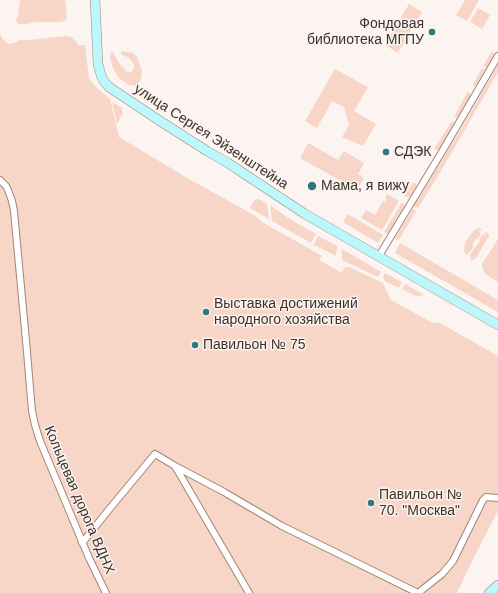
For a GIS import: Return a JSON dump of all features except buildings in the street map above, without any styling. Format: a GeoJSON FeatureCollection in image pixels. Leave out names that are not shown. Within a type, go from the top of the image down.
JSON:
{"type":"FeatureCollection","features":[{"type":"Feature","properties":{"kind":"main road","name":"улица Сергея Эйзенштейна"},"geometry":{"type":"LineString","coordinates":[[95,0],[98,64],[103,80],[109,87],[305,214],[498,325]]}},
{"type":"Feature","properties":{"kind":"main road"},"geometry":{"type":"LineString","coordinates":[[489,593],[498,585]]}},
{"type":"Feature","properties":{"kind":"street"},"geometry":{"type":"LineString","coordinates":[[379,256],[498,56]]}},
{"type":"Feature","properties":{"kind":"street","name":"Кольцевая дорога ВДНХ"},"geometry":{"type":"LineString","coordinates":[[0,180],[8,190],[14,211],[26,352],[35,425],[40,441],[82,543],[106,593]]}},
{"type":"Feature","properties":{"kind":"street"},"geometry":{"type":"LineString","coordinates":[[82,543],[155,454],[282,526],[418,593],[442,574],[453,561],[483,500],[486,497],[498,498]]}},
{"type":"Feature","properties":{"kind":"street"},"geometry":{"type":"LineString","coordinates":[[175,466],[249,593]]}},
{"type":"Feature","properties":{"kind":"shaded area"},"geometry":{"type":"Polygon","coordinates":[[[20,0],[65,0],[67,16],[65,21],[18,24],[16,21],[20,0]]]}},
{"type":"Feature","properties":{"kind":"shaded area"},"geometry":{"type":"Polygon","coordinates":[[[465,0],[479,0],[467,21],[456,15],[465,0]]]}},
{"type":"Feature","properties":{"kind":"shaded area"},"geometry":{"type":"Polygon","coordinates":[[[409,4],[422,12],[398,53],[385,45],[409,4]]]}},
{"type":"Feature","properties":{"kind":"shaded area"},"geometry":{"type":"Polygon","coordinates":[[[478,8],[490,15],[482,29],[470,22],[478,8]]]}},
{"type":"Feature","properties":{"kind":"shaded area","name":"Выставка достижений народного хозяйства"},"geometry":{"type":"Polygon","coordinates":[[[0,32],[1,37],[8,44],[20,40],[66,36],[72,37],[78,45],[85,45],[89,79],[110,99],[119,137],[322,256],[319,260],[342,273],[344,268],[349,267],[383,283],[391,300],[431,322],[440,323],[498,356],[498,511],[457,593],[0,593],[0,32]]]}},
{"type":"Feature","properties":{"kind":"shaded area"},"geometry":{"type":"Polygon","coordinates":[[[112,51],[126,71],[131,73],[134,65],[129,58],[121,54],[121,51],[133,53],[137,57],[142,71],[141,79],[138,84],[135,86],[129,85],[119,78],[112,65],[110,56],[112,51]]]}},
{"type":"Feature","properties":{"kind":"shaded area"},"geometry":{"type":"Polygon","coordinates":[[[492,51],[494,55],[487,68],[483,66],[492,51]]]}},
{"type":"Feature","properties":{"kind":"shaded area"},"geometry":{"type":"Polygon","coordinates":[[[498,65],[498,72],[441,171],[418,208],[414,206],[464,124],[498,65]]]}},
{"type":"Feature","properties":{"kind":"shaded area"},"geometry":{"type":"Polygon","coordinates":[[[482,68],[485,70],[477,84],[472,86],[482,68]]]}},
{"type":"Feature","properties":{"kind":"shaded area"},"geometry":{"type":"Polygon","coordinates":[[[335,69],[368,87],[354,111],[376,124],[363,146],[342,137],[349,125],[344,107],[332,101],[317,128],[305,121],[335,69]]]}},
{"type":"Feature","properties":{"kind":"shaded area"},"geometry":{"type":"Polygon","coordinates":[[[468,91],[470,97],[459,116],[454,117],[468,91]]]}},
{"type":"Feature","properties":{"kind":"shaded area"},"geometry":{"type":"Polygon","coordinates":[[[112,102],[121,107],[123,113],[117,124],[112,102]]]}},
{"type":"Feature","properties":{"kind":"shaded area"},"geometry":{"type":"Polygon","coordinates":[[[452,121],[454,123],[440,149],[434,149],[452,121]]]}},
{"type":"Feature","properties":{"kind":"shaded area"},"geometry":{"type":"Polygon","coordinates":[[[308,143],[338,160],[344,151],[364,163],[358,174],[364,178],[357,190],[300,158],[308,143]]]}},
{"type":"Feature","properties":{"kind":"shaded area"},"geometry":{"type":"Polygon","coordinates":[[[413,182],[416,184],[416,187],[410,197],[404,197],[413,182]]]}},
{"type":"Feature","properties":{"kind":"shaded area"},"geometry":{"type":"Polygon","coordinates":[[[387,194],[399,201],[382,230],[361,218],[366,210],[375,215],[383,201],[385,202],[387,194]]]}},
{"type":"Feature","properties":{"kind":"shaded area"},"geometry":{"type":"Polygon","coordinates":[[[257,199],[267,204],[269,219],[250,208],[253,202],[257,199]]]}},
{"type":"Feature","properties":{"kind":"shaded area"},"geometry":{"type":"Polygon","coordinates":[[[402,202],[404,206],[403,209],[388,234],[384,232],[402,202]]]}},
{"type":"Feature","properties":{"kind":"shaded area"},"geometry":{"type":"Polygon","coordinates":[[[270,205],[291,220],[316,234],[311,243],[272,221],[270,205]]]}},
{"type":"Feature","properties":{"kind":"shaded area"},"geometry":{"type":"Polygon","coordinates":[[[413,209],[416,211],[399,240],[395,238],[413,209]]]}},
{"type":"Feature","properties":{"kind":"shaded area"},"geometry":{"type":"Polygon","coordinates":[[[348,214],[383,235],[378,243],[343,222],[348,214]]]}},
{"type":"Feature","properties":{"kind":"shaded area"},"geometry":{"type":"Polygon","coordinates":[[[478,228],[482,229],[479,232],[481,234],[472,245],[474,246],[466,255],[464,250],[465,243],[473,231],[478,228]]]}},
{"type":"Feature","properties":{"kind":"shaded area"},"geometry":{"type":"Polygon","coordinates":[[[486,232],[489,236],[476,258],[471,260],[470,255],[480,241],[479,240],[482,235],[486,232]]]}},
{"type":"Feature","properties":{"kind":"shaded area"},"geometry":{"type":"Polygon","coordinates":[[[318,236],[337,246],[336,256],[314,245],[318,236]]]}},
{"type":"Feature","properties":{"kind":"shaded area"},"geometry":{"type":"Polygon","coordinates":[[[498,239],[498,282],[485,274],[482,264],[498,239]]]}},
{"type":"Feature","properties":{"kind":"shaded area"},"geometry":{"type":"Polygon","coordinates":[[[400,243],[498,300],[498,312],[395,253],[400,243]]]}},
{"type":"Feature","properties":{"kind":"shaded area"},"geometry":{"type":"Polygon","coordinates":[[[342,249],[381,272],[378,277],[342,260],[342,249]]]}},
{"type":"Feature","properties":{"kind":"shaded area"},"geometry":{"type":"Polygon","coordinates":[[[385,273],[402,282],[399,288],[385,281],[383,277],[385,273]]]}},
{"type":"Feature","properties":{"kind":"shaded area"},"geometry":{"type":"Polygon","coordinates":[[[405,284],[424,295],[416,296],[402,289],[405,284]]]}},
{"type":"Feature","properties":{"kind":"place","name":"Фондовая библиотека МГПУ"},"geometry":{"type":"Point","coordinates":[432,32]}},
{"type":"Feature","properties":{"kind":"place","name":"СДЭК"},"geometry":{"type":"Point","coordinates":[386,152]}},
{"type":"Feature","properties":{"kind":"place","name":"Мама, я вижу"},"geometry":{"type":"Point","coordinates":[312,186]}},
{"type":"Feature","properties":{"kind":"place","name":"Выставка достижений народного хозяйства"},"geometry":{"type":"Point","coordinates":[206,312]}},
{"type":"Feature","properties":{"kind":"place","name":"Павильон № 75"},"geometry":{"type":"Point","coordinates":[195,345]}},
{"type":"Feature","properties":{"kind":"place","name":"Павильон № 70. \"Москва\""},"geometry":{"type":"Point","coordinates":[371,503]}}]}
